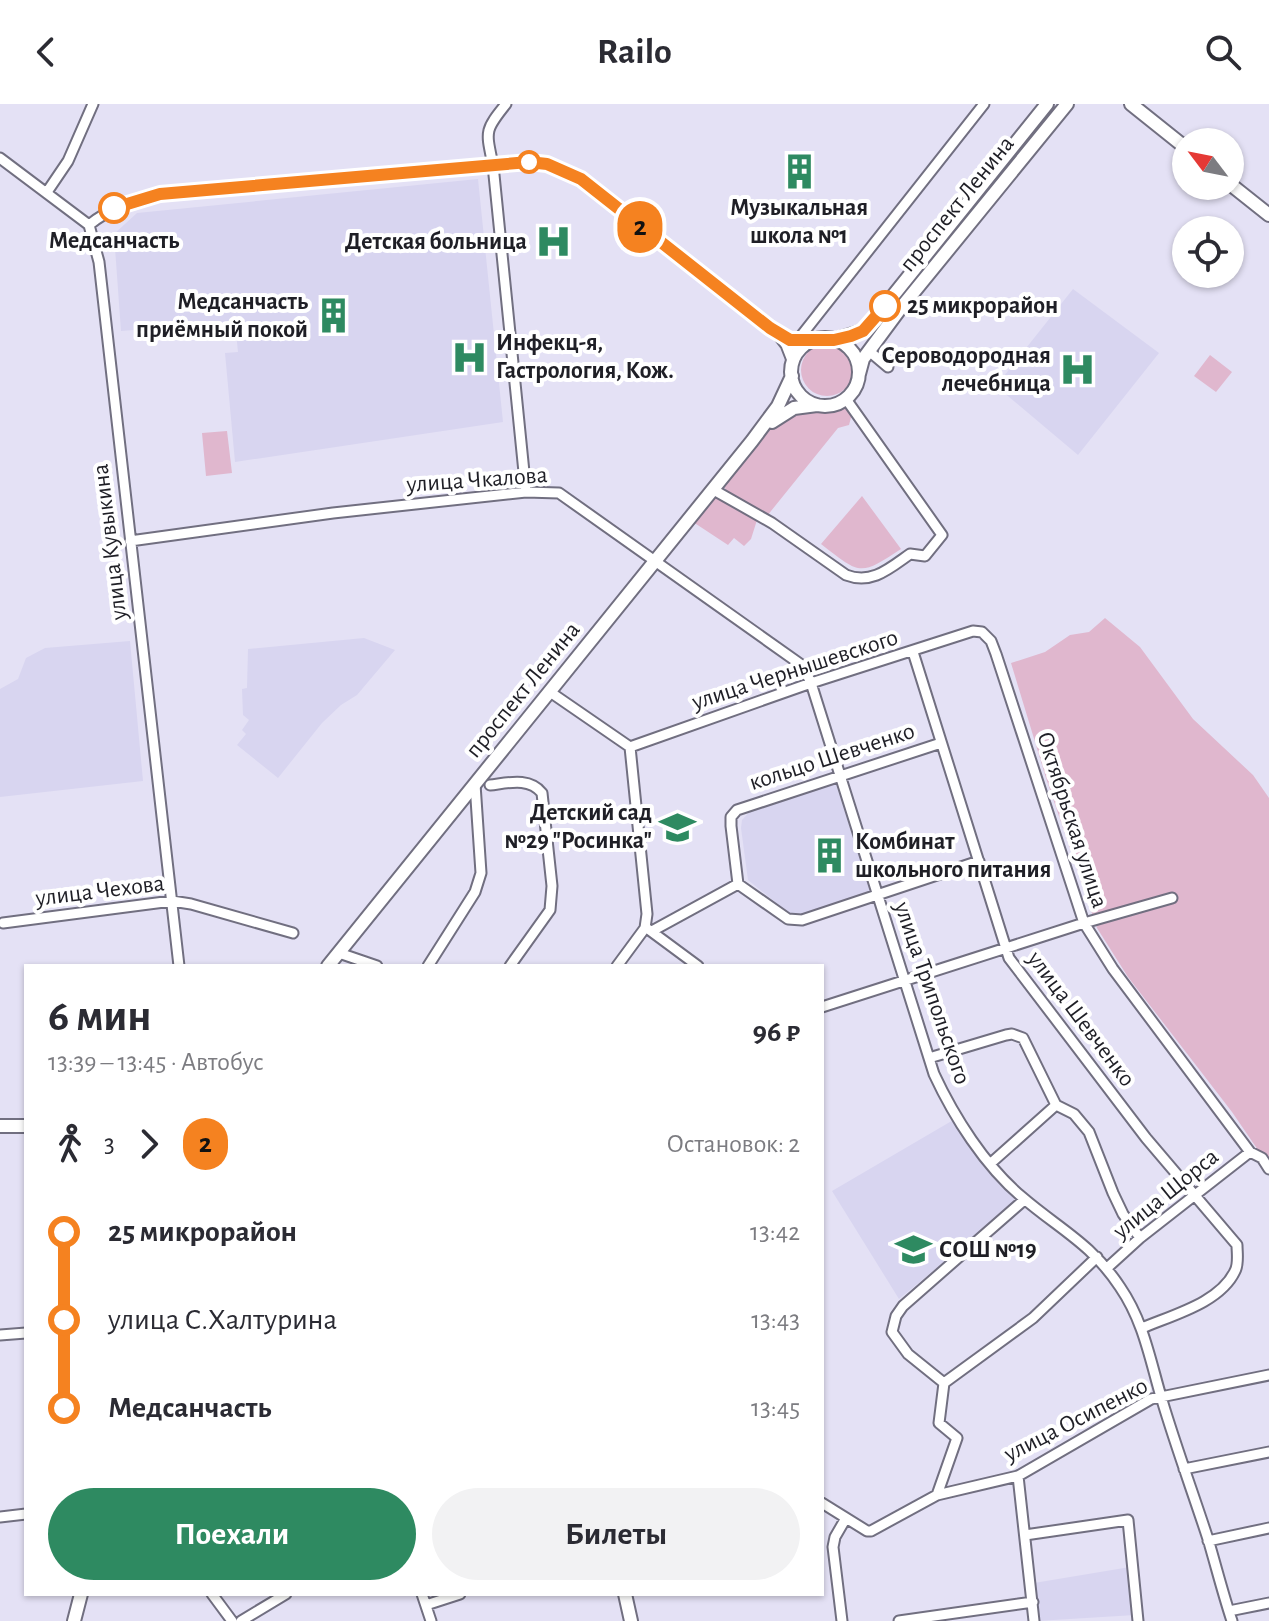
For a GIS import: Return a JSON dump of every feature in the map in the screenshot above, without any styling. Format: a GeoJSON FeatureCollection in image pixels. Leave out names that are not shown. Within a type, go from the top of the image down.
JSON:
{"type":"FeatureCollection","features":[{"type":"Feature","properties":{"kind":"main road","name":"проспект Ленина"},"geometry":{"type":"LineString","coordinates":[[834,340],[863,331],[872,322],[1047,104]]}},
{"type":"Feature","properties":{"kind":"main road","name":"проспект Ленина"},"geometry":{"type":"LineString","coordinates":[[859,374],[869,351],[1067,104]]}},
{"type":"Feature","properties":{"kind":"main road"},"geometry":{"type":"LineString","coordinates":[[1131,104],[1172,137]]}},
{"type":"Feature","properties":{"kind":"main road"},"geometry":{"type":"LineString","coordinates":[[1244,195],[1269,215]]}},
{"type":"Feature","properties":{"kind":"main road"},"geometry":{"type":"LineString","coordinates":[[814,340],[834,340],[842,343],[855,356],[859,374],[855,388],[846,399],[833,405],[819,405],[800,395],[792,370],[800,350],[814,340]]}},
{"type":"Feature","properties":{"kind":"main road","name":"проспект Ленина"},"geometry":{"type":"LineString","coordinates":[[330,964],[752,441],[778,406],[792,370]]}},
{"type":"Feature","properties":{"kind":"main road","name":"проспект Ленина"},"geometry":{"type":"LineString","coordinates":[[752,441],[783,413],[794,408],[819,405]]}},
{"type":"Feature","properties":{"kind":"main road"},"geometry":{"type":"LineString","coordinates":[[0,1126],[24,1126]]}},
{"type":"Feature","properties":{"kind":"main road"},"geometry":{"type":"LineString","coordinates":[[74,1621],[80,1596]]}},
{"type":"Feature","properties":{"kind":"main road"},"geometry":{"type":"LineString","coordinates":[[625,1596],[631,1621]]}},
{"type":"Feature","properties":{"kind":"street"},"geometry":{"type":"LineString","coordinates":[[47,192],[68,161],[93,104]]}},
{"type":"Feature","properties":{"kind":"street"},"geometry":{"type":"LineString","coordinates":[[506,104],[491,122],[487,133],[493,165],[526,492]]}},
{"type":"Feature","properties":{"kind":"street"},"geometry":{"type":"LineString","coordinates":[[797,341],[984,104]]}},
{"type":"Feature","properties":{"kind":"street"},"geometry":{"type":"LineString","coordinates":[[0,158],[89,225],[123,203],[160,194],[529,162],[547,164],[581,179],[770,328],[790,340],[814,340]]}},
{"type":"Feature","properties":{"kind":"street","name":"улица Кувыкина"},"geometry":{"type":"LineString","coordinates":[[89,225],[99,262],[179,964]]}},
{"type":"Feature","properties":{"kind":"street"},"geometry":{"type":"LineString","coordinates":[[770,328],[786,345],[792,370]]}},
{"type":"Feature","properties":{"kind":"street"},"geometry":{"type":"LineString","coordinates":[[869,351],[888,367]]}},
{"type":"Feature","properties":{"kind":"street"},"geometry":{"type":"LineString","coordinates":[[712,489],[772,523],[854,578],[864,579],[881,574],[910,554],[925,556],[942,535],[846,399]]}},
{"type":"Feature","properties":{"kind":"street","name":"улица Чкалова"},"geometry":{"type":"LineString","coordinates":[[130,541],[333,513],[526,492],[559,493],[803,666],[811,683]]}},
{"type":"Feature","properties":{"kind":"street","name":"улица Чернышевского"},"geometry":{"type":"LineString","coordinates":[[630,747],[811,683],[973,631]]}},
{"type":"Feature","properties":{"kind":"street","name":"Октябрьская улица"},"geometry":{"type":"LineString","coordinates":[[973,631],[987,637],[996,654],[1084,923],[1113,969],[1250,1152],[1262,1158],[1269,1169]]}},
{"type":"Feature","properties":{"kind":"street","name":"улица Шевченко"},"geometry":{"type":"LineString","coordinates":[[913,652],[1005,948],[1017,971],[1193,1197],[1237,1245],[1237,1268],[1227,1283],[1196,1305],[1142,1328]]}},
{"type":"Feature","properties":{"kind":"street","name":"улица Трипольского"},"geometry":{"type":"LineString","coordinates":[[811,683],[903,981],[943,1094],[1006,1183],[1024,1200],[1074,1235],[1107,1268],[1122,1289],[1142,1328],[1230,1616]]}},
{"type":"Feature","properties":{"kind":"street"},"geometry":{"type":"LineString","coordinates":[[553,694],[630,747],[648,929],[695,964]]}},
{"type":"Feature","properties":{"kind":"street","name":"кольцо Шевченко"},"geometry":{"type":"LineString","coordinates":[[738,884],[731,826],[731,817],[737,810],[941,743]]}},
{"type":"Feature","properties":{"kind":"street"},"geometry":{"type":"LineString","coordinates":[[490,785],[517,782],[538,788],[542,793],[552,886],[550,910],[511,964]]}},
{"type":"Feature","properties":{"kind":"street"},"geometry":{"type":"LineString","coordinates":[[429,964],[475,892],[481,873],[475,784]]}},
{"type":"Feature","properties":{"kind":"street"},"geometry":{"type":"LineString","coordinates":[[619,964],[648,929],[738,884],[788,919],[802,920],[979,861]]}},
{"type":"Feature","properties":{"kind":"street"},"geometry":{"type":"LineString","coordinates":[[824,1006],[1172,898]]}},
{"type":"Feature","properties":{"kind":"street","name":"улица Чехова"},"geometry":{"type":"LineString","coordinates":[[3,923],[172,901],[293,933]]}},
{"type":"Feature","properties":{"kind":"street"},"geometry":{"type":"LineString","coordinates":[[339,953],[371,964]]}},
{"type":"Feature","properties":{"kind":"street"},"geometry":{"type":"LineString","coordinates":[[929,1058],[1006,1035],[1018,1035],[1027,1042],[1056,1105],[1074,1114],[1089,1132],[1123,1214],[1140,1238]]}},
{"type":"Feature","properties":{"kind":"street"},"geometry":{"type":"LineString","coordinates":[[991,1163],[1056,1105]]}},
{"type":"Feature","properties":{"kind":"street","name":"улица Щорса"},"geometry":{"type":"LineString","coordinates":[[1107,1268],[1140,1238],[1250,1152]]}},
{"type":"Feature","properties":{"kind":"street"},"geometry":{"type":"LineString","coordinates":[[937,1495],[957,1438],[939,1423],[944,1383],[908,1354],[898,1341],[892,1332],[896,1316],[903,1306],[1024,1200]]}},
{"type":"Feature","properties":{"kind":"street","name":"улица Щорса"},"geometry":{"type":"LineString","coordinates":[[944,1383],[1033,1318],[1097,1257]]}},
{"type":"Feature","properties":{"kind":"street"},"geometry":{"type":"LineString","coordinates":[[0,1335],[24,1333]]}},
{"type":"Feature","properties":{"kind":"street","name":"улица Осипенко"},"geometry":{"type":"LineString","coordinates":[[824,1504],[871,1531],[937,1495],[1018,1476],[1151,1399],[1269,1375]]}},
{"type":"Feature","properties":{"kind":"street"},"geometry":{"type":"LineString","coordinates":[[1184,1469],[1269,1452]]}},
{"type":"Feature","properties":{"kind":"street"},"geometry":{"type":"LineString","coordinates":[[1018,1476],[1034,1621]]}},
{"type":"Feature","properties":{"kind":"street"},"geometry":{"type":"LineString","coordinates":[[0,1517],[24,1514]]}},
{"type":"Feature","properties":{"kind":"street"},"geometry":{"type":"LineString","coordinates":[[842,1621],[833,1547],[846,1518]]}},
{"type":"Feature","properties":{"kind":"street"},"geometry":{"type":"LineString","coordinates":[[1025,1535],[1128,1520],[1138,1621]]}},
{"type":"Feature","properties":{"kind":"street"},"geometry":{"type":"LineString","coordinates":[[1208,1541],[1269,1528]]}},
{"type":"Feature","properties":{"kind":"street"},"geometry":{"type":"LineString","coordinates":[[213,1596],[232,1621]]}},
{"type":"Feature","properties":{"kind":"street"},"geometry":{"type":"LineString","coordinates":[[241,1621],[283,1596]]}},
{"type":"Feature","properties":{"kind":"street"},"geometry":{"type":"LineString","coordinates":[[423,1596],[431,1621]]}},
{"type":"Feature","properties":{"kind":"street"},"geometry":{"type":"LineString","coordinates":[[426,1605],[454,1596]]}},
{"type":"Feature","properties":{"kind":"street"},"geometry":{"type":"LineString","coordinates":[[899,1621],[1033,1602]]}},
{"type":"Feature","properties":{"kind":"street"},"geometry":{"type":"LineString","coordinates":[[1230,1616],[1269,1603]]}},
{"type":"Feature","properties":{"kind":"shaded area"},"geometry":{"type":"Polygon","coordinates":[[[478,179],[503,422],[235,462],[225,353],[238,352],[235,322],[121,331],[114,234],[137,213],[478,179]]]}},
{"type":"Feature","properties":{"kind":"shaded area","name":"Сероводородная лечебница"},"geometry":{"type":"Polygon","coordinates":[[[1073,289],[1159,353],[1078,455],[996,386],[1073,289]]]}},
{"type":"Feature","properties":{"kind":"shaded area"},"geometry":{"type":"Polygon","coordinates":[[[827,344],[845,352],[853,370],[845,388],[827,396],[809,388],[801,370],[809,352],[827,344]]]}},
{"type":"Feature","properties":{"kind":"shaded area"},"geometry":{"type":"Polygon","coordinates":[[[1210,355],[1232,372],[1216,392],[1194,376],[1210,355]]]}},
{"type":"Feature","properties":{"kind":"shaded area"},"geometry":{"type":"Polygon","coordinates":[[[844,406],[852,414],[849,425],[838,428],[767,516],[728,493],[723,485],[775,422],[808,408],[826,413],[844,406]]]}},
{"type":"Feature","properties":{"kind":"shaded area"},"geometry":{"type":"Polygon","coordinates":[[[227,431],[232,473],[206,476],[202,433],[227,431]]]}},
{"type":"Feature","properties":{"kind":"shaded area"},"geometry":{"type":"Polygon","coordinates":[[[862,496],[901,549],[868,568],[852,566],[821,544],[862,496]]]}},
{"type":"Feature","properties":{"kind":"shaded area"},"geometry":{"type":"Polygon","coordinates":[[[713,498],[724,500],[757,520],[751,539],[744,546],[734,538],[728,545],[693,522],[713,498]]]}},
{"type":"Feature","properties":{"kind":"shaded area"},"geometry":{"type":"Polygon","coordinates":[[[1105,618],[1140,647],[1193,719],[1253,775],[1269,798],[1269,1166],[1232,1112],[1128,977],[1097,928],[1011,663],[1045,652],[1070,635],[1089,632],[1105,618]]]}},
{"type":"Feature","properties":{"kind":"shaded area"},"geometry":{"type":"Polygon","coordinates":[[[364,638],[395,650],[357,695],[322,723],[278,778],[237,745],[246,734],[242,730],[249,720],[243,715],[242,689],[247,688],[248,649],[364,638]]]}},
{"type":"Feature","properties":{"kind":"shaded area"},"geometry":{"type":"Polygon","coordinates":[[[130,641],[143,781],[0,797],[0,689],[18,679],[26,658],[45,648],[130,641]]]}},
{"type":"Feature","properties":{"kind":"shaded area"},"geometry":{"type":"Polygon","coordinates":[[[835,781],[871,894],[804,915],[790,914],[748,880],[742,820],[754,807],[835,781]]]}},
{"type":"Feature","properties":{"kind":"shaded area","name":"СОШ №19"},"geometry":{"type":"Polygon","coordinates":[[[955,1119],[980,1159],[1017,1202],[899,1299],[832,1191],[955,1119]]]}},
{"type":"Feature","properties":{"kind":"shaded area"},"geometry":{"type":"Polygon","coordinates":[[[1130,1567],[1135,1615],[1037,1621],[1034,1583],[1130,1567]]]}},
{"type":"Feature","properties":{"kind":"bus line","name":"2"},"geometry":{"type":"LineString","coordinates":[[114,208],[160,194],[529,162],[547,164],[581,179],[770,328],[790,340],[834,340],[851,336],[863,331],[885,306]]}},
{"type":"Feature","properties":{"kind":"place","name":"Музыкальная школа №1"},"geometry":{"type":"Point","coordinates":[799,171]}},
{"type":"Feature","properties":{"kind":"place","name":"Медсанчасть"},"geometry":{"type":"Point","coordinates":[114,208]}},
{"type":"Feature","properties":{"kind":"place","name":"Детская больница"},"geometry":{"type":"Point","coordinates":[553,242]}},
{"type":"Feature","properties":{"kind":"place","name":"25 микрорайон"},"geometry":{"type":"Point","coordinates":[885,306]}},
{"type":"Feature","properties":{"kind":"place","name":"Медсанчасть приёмный покой"},"geometry":{"type":"Point","coordinates":[334,316]}},
{"type":"Feature","properties":{"kind":"place","name":"Инфекц-я, Гастрология, Кож."},"geometry":{"type":"Point","coordinates":[470,357]}},
{"type":"Feature","properties":{"kind":"place","name":"Сероводородная лечебница"},"geometry":{"type":"Point","coordinates":[1077,370]}},
{"type":"Feature","properties":{"kind":"place","name":"Детский сад №29 \"Росинка\""},"geometry":{"type":"Point","coordinates":[678,827]}},
{"type":"Feature","properties":{"kind":"place","name":"Комбинат школьного питания"},"geometry":{"type":"Point","coordinates":[829,856]}},
{"type":"Feature","properties":{"kind":"place","name":"СОШ №19"},"geometry":{"type":"Point","coordinates":[913,1250]}}]}
